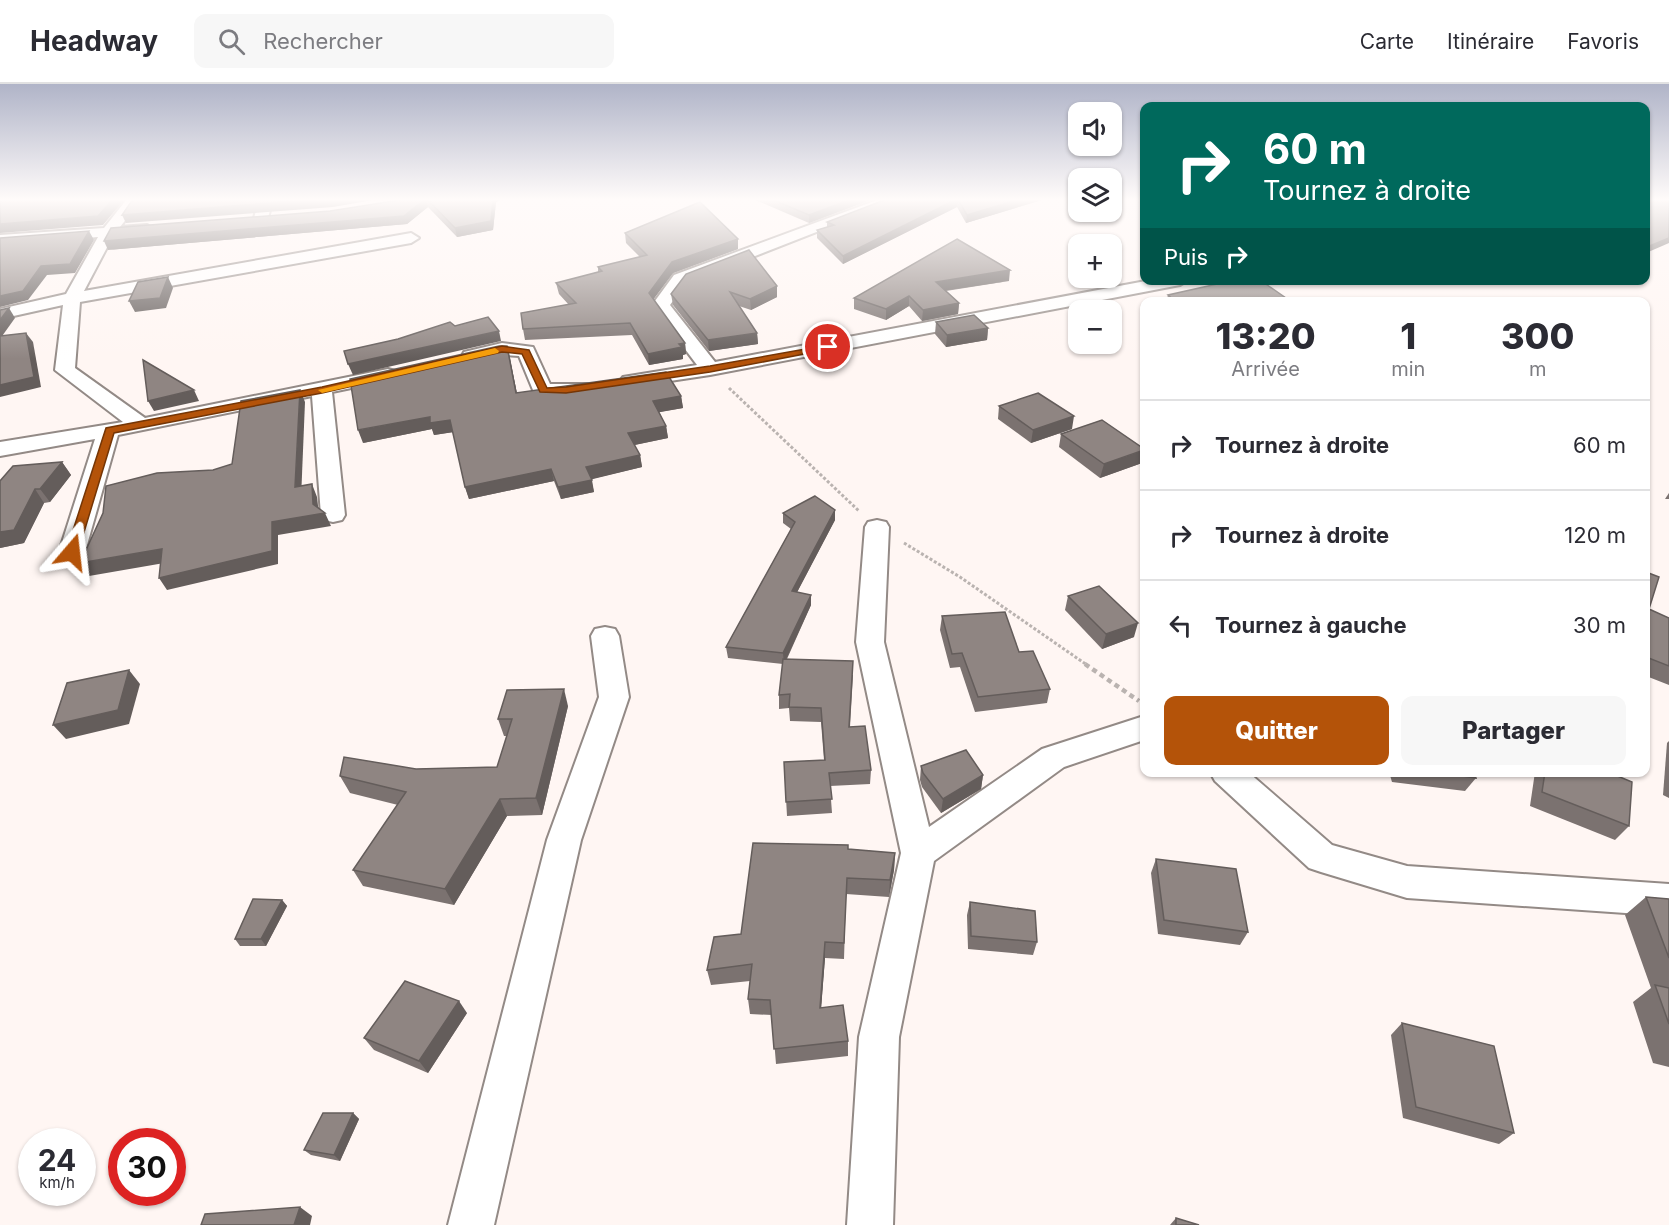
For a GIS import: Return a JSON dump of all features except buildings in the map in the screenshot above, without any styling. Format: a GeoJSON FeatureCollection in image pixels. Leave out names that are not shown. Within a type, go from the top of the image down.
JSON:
{"type":"FeatureCollection","features":[{"type":"Feature","properties":{"kind":"street"},"geometry":{"type":"LineString","coordinates":[[97,252],[72,298],[65,370],[141,425]]}},
{"type":"Feature","properties":{"kind":"street"},"geometry":{"type":"LineString","coordinates":[[0,314],[72,298],[331,252]]}},
{"type":"Feature","properties":{"kind":"street"},"geometry":{"type":"LineString","coordinates":[[710,369],[661,304],[680,279],[752,252]]}},
{"type":"Feature","properties":{"kind":"street"},"geometry":{"type":"LineString","coordinates":[[457,359],[502,349],[526,351],[543,390],[605,384],[710,369],[1154,285]]}},
{"type":"Feature","properties":{"kind":"street"},"geometry":{"type":"LineString","coordinates":[[0,449],[141,425],[322,390],[401,372]]}},
{"type":"Feature","properties":{"kind":"street"},"geometry":{"type":"LineString","coordinates":[[322,390],[333,515]]}},
{"type":"Feature","properties":{"kind":"street"},"geometry":{"type":"LineString","coordinates":[[72,552],[109,430]]}},
{"type":"Feature","properties":{"kind":"street"},"geometry":{"type":"LineString","coordinates":[[870,1225],[879,1037],[918,853],[870,642],[877,527]]}},
{"type":"Feature","properties":{"kind":"street"},"geometry":{"type":"LineString","coordinates":[[471,1225],[564,840],[614,697],[605,636]]}},
{"type":"Feature","properties":{"kind":"street"},"geometry":{"type":"LineString","coordinates":[[918,853],[1053,758],[1140,729]]}},
{"type":"Feature","properties":{"kind":"street"},"geometry":{"type":"LineString","coordinates":[[1232,777],[1321,857],[1407,882],[1669,900]]}},
{"type":"Feature","properties":{"kind":"path"},"geometry":{"type":"LineString","coordinates":[[710,369],[765,425],[877,527],[960,577],[1140,702]]}},
{"type":"Feature","properties":{"kind":"slow traffic"},"geometry":{"type":"LineString","coordinates":[[322,390],[495,351]]}},
{"type":"Feature","properties":{"kind":"route"},"geometry":{"type":"LineString","coordinates":[[72,552],[109,430],[322,390],[502,349],[526,351],[543,390],[566,390],[710,369],[828,347]]}}]}
